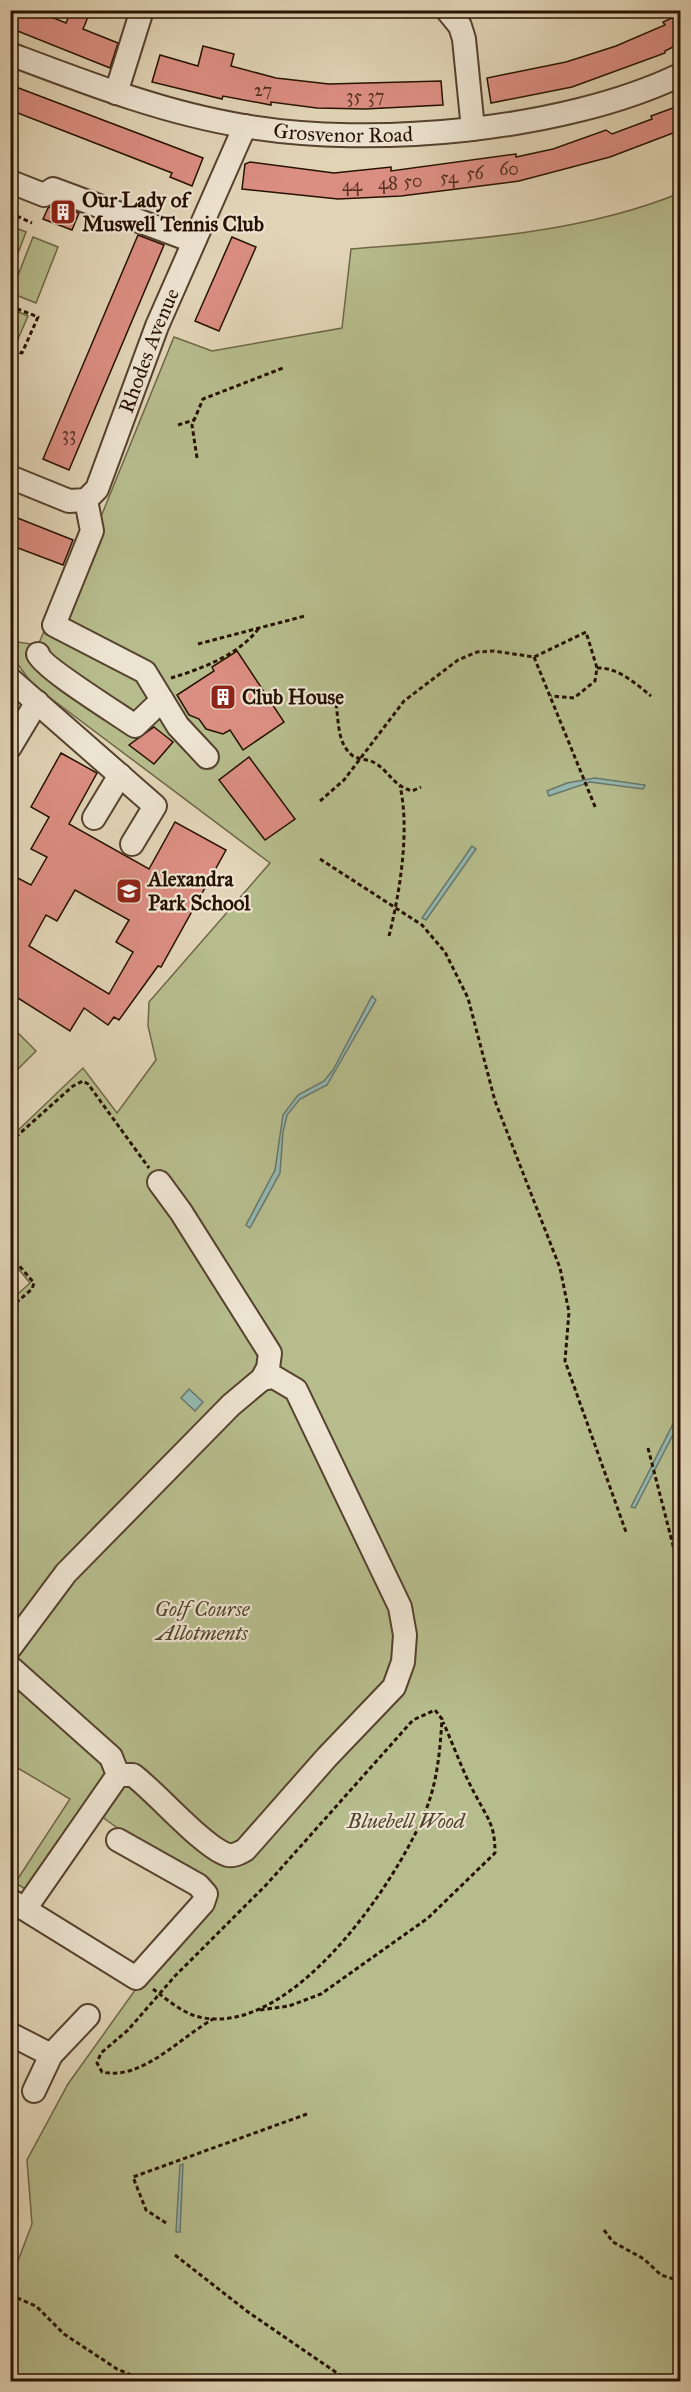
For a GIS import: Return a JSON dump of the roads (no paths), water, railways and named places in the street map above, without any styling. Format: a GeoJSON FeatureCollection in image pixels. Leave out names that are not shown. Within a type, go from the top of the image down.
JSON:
{"type":"FeatureCollection","features":[{"type":"Feature","properties":{"kind":"street"},"geometry":{"type":"LineString","coordinates":[[116,93],[142,10]]}},
{"type":"Feature","properties":{"kind":"street"},"geometry":{"type":"LineString","coordinates":[[447,10],[460,26],[464,39],[473,129]]}},
{"type":"Feature","properties":{"kind":"street","name":"Grosvenor Road"},"geometry":{"type":"LineString","coordinates":[[10,54],[116,93],[244,126],[304,133],[381,135],[473,129],[571,113],[681,75]]}},
{"type":"Feature","properties":{"kind":"street","name":"Rhodes Avenue"},"geometry":{"type":"LineString","coordinates":[[86,500],[97,489],[157,327],[244,126]]}},
{"type":"Feature","properties":{"kind":"street"},"geometry":{"type":"LineString","coordinates":[[11,182],[44,195],[53,189],[193,241]]}},
{"type":"Feature","properties":{"kind":"street"},"geometry":{"type":"LineString","coordinates":[[10,477],[69,501],[86,500],[92,531],[54,625],[145,672],[178,726],[207,757]]}},
{"type":"Feature","properties":{"kind":"street"},"geometry":{"type":"LineString","coordinates":[[38,654],[40,659],[62,676],[135,726],[157,692]]}},
{"type":"Feature","properties":{"kind":"street"},"geometry":{"type":"LineString","coordinates":[[10,679],[155,806],[132,844]]}},
{"type":"Feature","properties":{"kind":"street"},"geometry":{"type":"LineString","coordinates":[[10,747],[36,702]]}},
{"type":"Feature","properties":{"kind":"street"},"geometry":{"type":"LineString","coordinates":[[94,818],[120,775]]}},
{"type":"Feature","properties":{"kind":"street"},"geometry":{"type":"LineString","coordinates":[[10,1648],[66,1573],[231,1406],[262,1379],[271,1360],[270,1353],[181,1212],[159,1182]]}},
{"type":"Feature","properties":{"kind":"street"},"geometry":{"type":"LineString","coordinates":[[10,1667],[121,1769],[224,1854],[234,1856],[245,1850],[327,1757],[394,1687],[403,1665],[405,1635],[400,1607],[296,1390],[274,1377],[262,1379]]}},
{"type":"Feature","properties":{"kind":"street"},"geometry":{"type":"LineString","coordinates":[[118,1840],[198,1885],[206,1894],[203,1903],[136,1978],[16,1907],[121,1769]]}},
{"type":"Feature","properties":{"kind":"street"},"geometry":{"type":"LineString","coordinates":[[34,2091],[51,2055],[88,2016]]}},
{"type":"Feature","properties":{"kind":"street"},"geometry":{"type":"LineString","coordinates":[[10,2034],[51,2055]]}},
{"type":"Feature","properties":{"kind":"water"},"geometry":{"type":"Polygon","coordinates":[[[595,778],[645,785],[643,789],[590,782],[549,796],[547,791],[567,783],[595,778]]]}},
{"type":"Feature","properties":{"kind":"water"},"geometry":{"type":"Polygon","coordinates":[[[472,846],[476,849],[426,920],[422,918],[472,846]]]}},
{"type":"Feature","properties":{"kind":"water"},"geometry":{"type":"Polygon","coordinates":[[[372,996],[376,1000],[327,1085],[300,1099],[287,1115],[283,1132],[280,1173],[250,1228],[246,1225],[275,1170],[283,1115],[298,1095],[324,1081],[333,1070],[372,996]]]}},
{"type":"Feature","properties":{"kind":"water"},"geometry":{"type":"Polygon","coordinates":[[[189,1389],[203,1402],[195,1411],[181,1398],[189,1389]]]}},
{"type":"Feature","properties":{"kind":"water"},"geometry":{"type":"Polygon","coordinates":[[[673,1424],[677,1427],[635,1508],[631,1507],[673,1424]]]}},
{"type":"Feature","properties":{"kind":"water"},"geometry":{"type":"Polygon","coordinates":[[[183,2164],[180,2232],[176,2232],[180,2165],[183,2164]]]}},
{"type":"Feature","properties":{"kind":"place","name":"Our Lady of Muswell Tennis Club"},"geometry":{"type":"Point","coordinates":[63,212]}},
{"type":"Feature","properties":{"kind":"place","name":"Club House"},"geometry":{"type":"Point","coordinates":[223,697]}},
{"type":"Feature","properties":{"kind":"place","name":"Alexandra Park School"},"geometry":{"type":"Point","coordinates":[129,891]}},
{"type":"Feature","properties":{"kind":"park label","name":"Golf Course Allotments"},"geometry":{"type":"Point","coordinates":[202,1621]}},
{"type":"Feature","properties":{"kind":"park label","name":"Bluebell Wood"},"geometry":{"type":"Point","coordinates":[406,1821]}}]}
